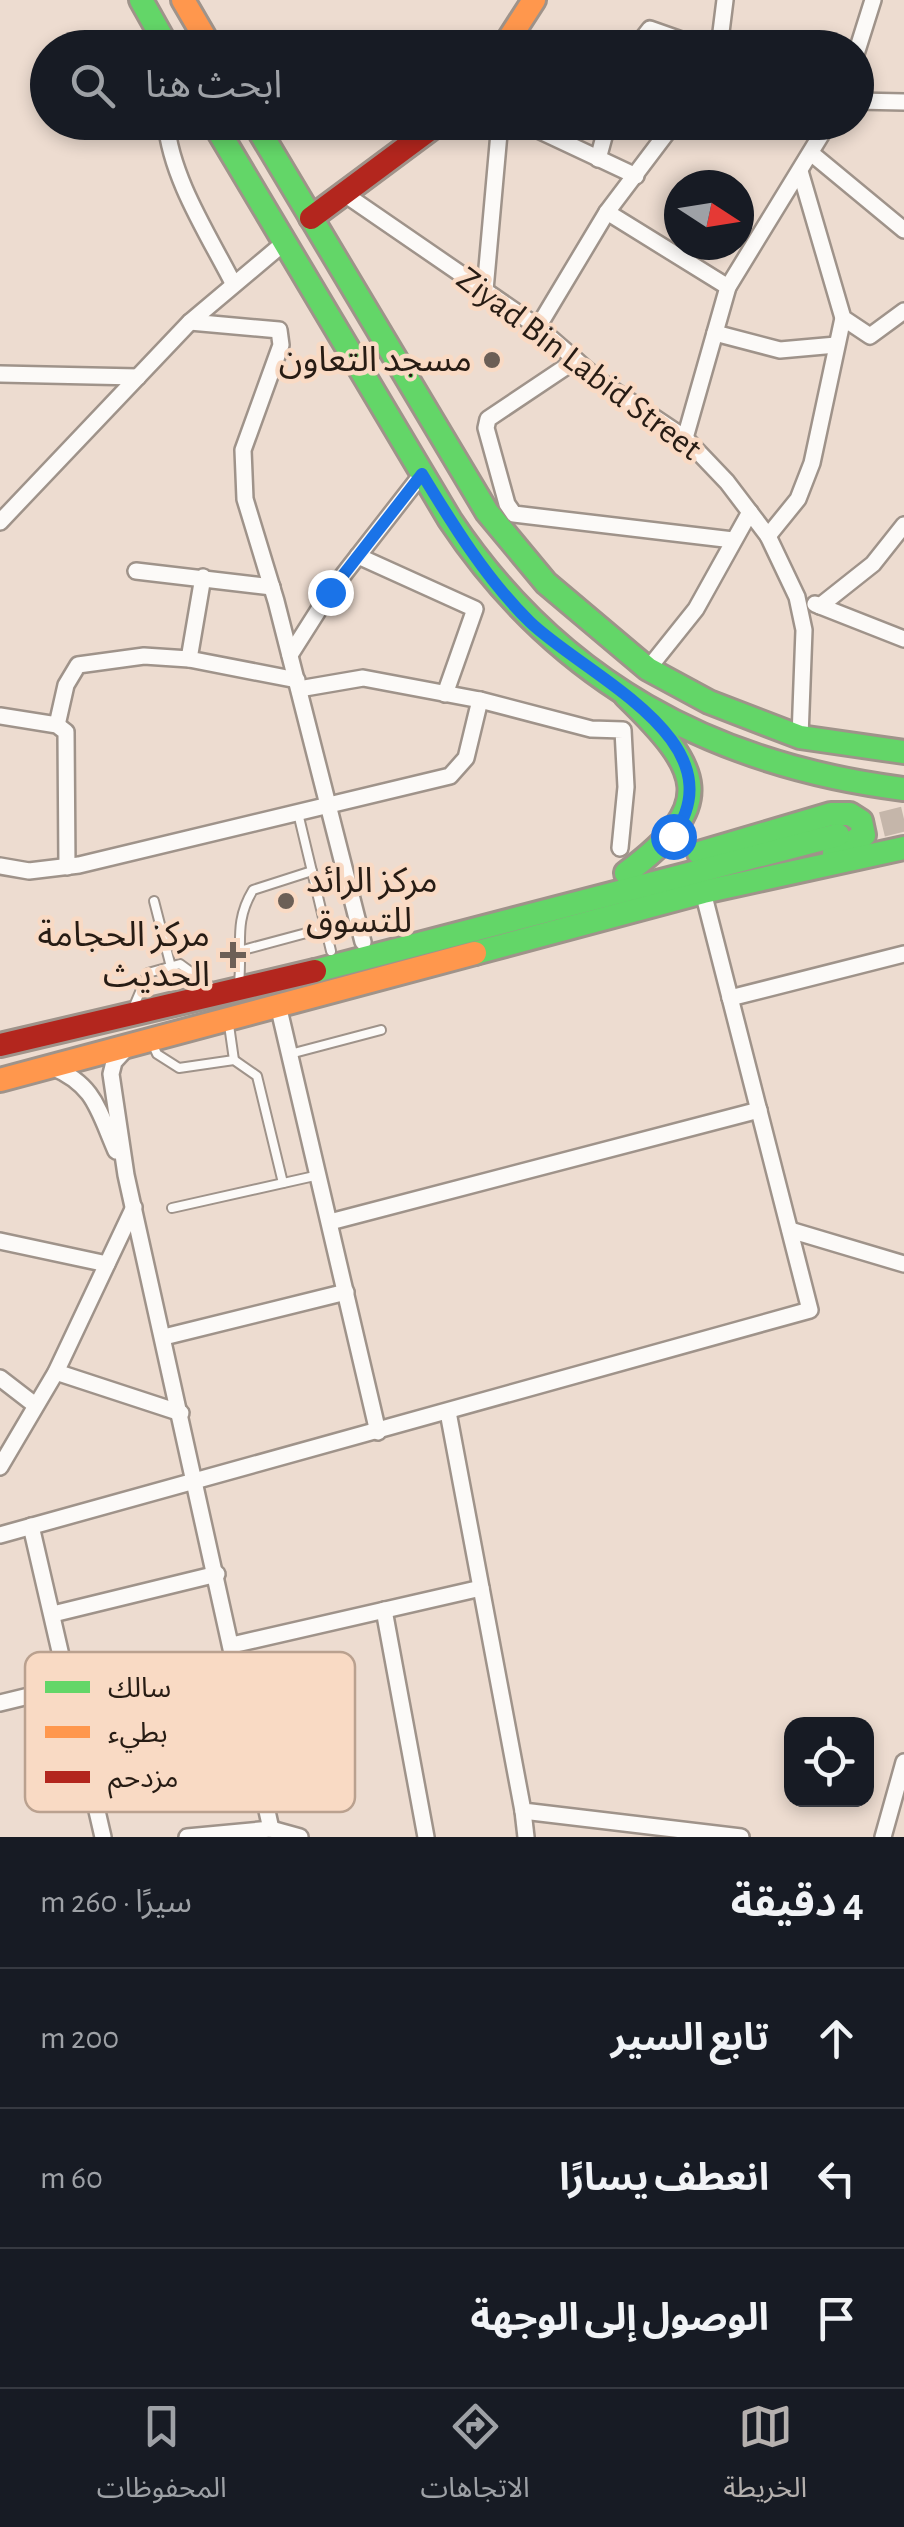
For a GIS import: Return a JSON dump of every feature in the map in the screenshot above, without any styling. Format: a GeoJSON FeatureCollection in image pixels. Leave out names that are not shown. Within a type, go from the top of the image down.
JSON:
{"type":"FeatureCollection","features":[{"type":"Feature","properties":{"kind":"main road"},"geometry":{"type":"LineString","coordinates":[[141,0],[158,30]]}},
{"type":"Feature","properties":{"kind":"main road"},"geometry":{"type":"LineString","coordinates":[[184,0],[201,30]]}},
{"type":"Feature","properties":{"kind":"main road"},"geometry":{"type":"LineString","coordinates":[[515,30],[534,0]]}},
{"type":"Feature","properties":{"kind":"main road"},"geometry":{"type":"LineString","coordinates":[[224,140],[455,529],[530,622],[626,696],[668,735],[690,769],[687,817],[673,836],[626,873]]}},
{"type":"Feature","properties":{"kind":"main road"},"geometry":{"type":"LineString","coordinates":[[265,140],[487,512],[546,583],[648,669],[708,702],[800,738],[904,752]]}},
{"type":"Feature","properties":{"kind":"main road"},"geometry":{"type":"LineString","coordinates":[[311,218],[417,140]]}},
{"type":"Feature","properties":{"kind":"main road"},"geometry":{"type":"LineString","coordinates":[[626,696],[666,720],[768,763],[904,789]]}},
{"type":"Feature","properties":{"kind":"main road"},"geometry":{"type":"LineString","coordinates":[[262,982],[328,939],[363,942],[831,814],[850,814],[861,821],[864,834],[860,841],[788,874]]}},
{"type":"Feature","properties":{"kind":"main road"},"geometry":{"type":"LineString","coordinates":[[0,1046],[838,835]]}},
{"type":"Feature","properties":{"kind":"main road"},"geometry":{"type":"LineString","coordinates":[[0,1080],[703,892],[904,848]]}},
{"type":"Feature","properties":{"kind":"street"},"geometry":{"type":"LineString","coordinates":[[721,30],[725,0]]}},
{"type":"Feature","properties":{"kind":"street"},"geometry":{"type":"LineString","coordinates":[[864,30],[873,0]]}},
{"type":"Feature","properties":{"kind":"street"},"geometry":{"type":"LineString","coordinates":[[874,101],[904,102]]}},
{"type":"Feature","properties":{"kind":"street"},"geometry":{"type":"LineString","coordinates":[[167,140],[232,283]]}},
{"type":"Feature","properties":{"kind":"street"},"geometry":{"type":"LineString","coordinates":[[485,290],[498,140]]}},
{"type":"Feature","properties":{"kind":"street"},"geometry":{"type":"LineString","coordinates":[[560,140],[636,176]]}},
{"type":"Feature","properties":{"kind":"street"},"geometry":{"type":"LineString","coordinates":[[598,158],[603,140]]}},
{"type":"Feature","properties":{"kind":"street"},"geometry":{"type":"LineString","coordinates":[[538,327],[607,212],[662,140]]}},
{"type":"Feature","properties":{"kind":"street"},"geometry":{"type":"LineString","coordinates":[[685,438],[728,287],[818,140]]}},
{"type":"Feature","properties":{"kind":"street"},"geometry":{"type":"LineString","coordinates":[[811,152],[904,230]]}},
{"type":"Feature","properties":{"kind":"street"},"geometry":{"type":"LineString","coordinates":[[768,536],[798,499],[812,464],[843,318],[800,171]]}},
{"type":"Feature","properties":{"kind":"street","name":"Ziyad Bin Labid Street"},"geometry":{"type":"LineString","coordinates":[[346,195],[538,327],[576,360],[685,438],[750,512],[768,536],[797,597],[804,630],[800,738]]}},
{"type":"Feature","properties":{"kind":"street"},"geometry":{"type":"LineString","coordinates":[[607,212],[728,287]]}},
{"type":"Feature","properties":{"kind":"street"},"geometry":{"type":"LineString","coordinates":[[0,522],[190,322],[285,242]]}},
{"type":"Feature","properties":{"kind":"street"},"geometry":{"type":"LineString","coordinates":[[843,318],[870,336],[904,311]]}},
{"type":"Feature","properties":{"kind":"street"},"geometry":{"type":"LineString","coordinates":[[190,322],[279,330],[280,346],[243,450],[245,499],[272,586],[363,942]]}},
{"type":"Feature","properties":{"kind":"street"},"geometry":{"type":"LineString","coordinates":[[715,333],[780,350],[836,346]]}},
{"type":"Feature","properties":{"kind":"street"},"geometry":{"type":"LineString","coordinates":[[576,360],[488,419],[486,428],[507,504],[514,514],[733,540]]}},
{"type":"Feature","properties":{"kind":"street"},"geometry":{"type":"LineString","coordinates":[[0,374],[138,378]]}},
{"type":"Feature","properties":{"kind":"street"},"geometry":{"type":"LineString","coordinates":[[290,655],[358,556],[422,474]]}},
{"type":"Feature","properties":{"kind":"street"},"geometry":{"type":"LineString","coordinates":[[648,669],[696,609],[750,512]]}},
{"type":"Feature","properties":{"kind":"street"},"geometry":{"type":"LineString","coordinates":[[820,606],[872,564],[904,525]]}},
{"type":"Feature","properties":{"kind":"street"},"geometry":{"type":"LineString","coordinates":[[358,556],[476,609],[445,694]]}},
{"type":"Feature","properties":{"kind":"street"},"geometry":{"type":"LineString","coordinates":[[136,571],[272,586]]}},
{"type":"Feature","properties":{"kind":"street"},"geometry":{"type":"LineString","coordinates":[[190,659],[203,577]]}},
{"type":"Feature","properties":{"kind":"street"},"geometry":{"type":"LineString","coordinates":[[797,597],[904,639]]}},
{"type":"Feature","properties":{"kind":"street"},"geometry":{"type":"LineString","coordinates":[[58,725],[66,685],[78,664],[144,656],[190,659],[298,684],[362,678],[480,700],[591,729],[624,730],[626,787],[620,848]]}},
{"type":"Feature","properties":{"kind":"street"},"geometry":{"type":"LineString","coordinates":[[0,866],[28,870],[67,867],[450,776],[466,758],[480,700]]}},
{"type":"Feature","properties":{"kind":"street"},"geometry":{"type":"LineString","coordinates":[[0,716],[58,725],[66,732],[67,867]]}},
{"type":"Feature","properties":{"kind":"street"},"geometry":{"type":"LineString","coordinates":[[0,1534],[198,1483],[810,1310],[703,892]]}},
{"type":"Feature","properties":{"kind":"street"},"geometry":{"type":"LineString","coordinates":[[730,998],[904,954]]}},
{"type":"Feature","properties":{"kind":"street"},"geometry":{"type":"LineString","coordinates":[[278,1005],[378,1432]]}},
{"type":"Feature","properties":{"kind":"street"},"geometry":{"type":"LineString","coordinates":[[140,1043],[114,1062],[111,1074],[126,1174],[233,1652]]}},
{"type":"Feature","properties":{"kind":"street"},"geometry":{"type":"LineString","coordinates":[[52,1066],[79,1078],[91,1094],[126,1174]]}},
{"type":"Feature","properties":{"kind":"street"},"geometry":{"type":"LineString","coordinates":[[330,1222],[759,1110]]}},
{"type":"Feature","properties":{"kind":"street"},"geometry":{"type":"LineString","coordinates":[[0,1466],[56,1372],[134,1207]]}},
{"type":"Feature","properties":{"kind":"street"},"geometry":{"type":"LineString","coordinates":[[790,1230],[904,1264]]}},
{"type":"Feature","properties":{"kind":"street"},"geometry":{"type":"LineString","coordinates":[[0,1241],[107,1264]]}},
{"type":"Feature","properties":{"kind":"street"},"geometry":{"type":"LineString","coordinates":[[164,1337],[346,1292]]}},
{"type":"Feature","properties":{"kind":"street"},"geometry":{"type":"LineString","coordinates":[[56,1372],[181,1413]]}},
{"type":"Feature","properties":{"kind":"street"},"geometry":{"type":"LineString","coordinates":[[0,1378],[34,1404]]}},
{"type":"Feature","properties":{"kind":"street"},"geometry":{"type":"LineString","coordinates":[[448,1412],[526,1837]]}},
{"type":"Feature","properties":{"kind":"street"},"geometry":{"type":"LineString","coordinates":[[31,1526],[62,1652]]}},
{"type":"Feature","properties":{"kind":"street"},"geometry":{"type":"LineString","coordinates":[[53,1614],[217,1574]]}},
{"type":"Feature","properties":{"kind":"street"},"geometry":{"type":"LineString","coordinates":[[232,1645],[481,1588]]}},
{"type":"Feature","properties":{"kind":"street"},"geometry":{"type":"LineString","coordinates":[[384,1610],[426,1837]]}},
{"type":"Feature","properties":{"kind":"street"},"geometry":{"type":"LineString","coordinates":[[0,1703],[25,1697]]}},
{"type":"Feature","properties":{"kind":"street"},"geometry":{"type":"LineString","coordinates":[[884,1837],[904,1762]]}},
{"type":"Feature","properties":{"kind":"street"},"geometry":{"type":"LineString","coordinates":[[524,1811],[741,1837]]}},
{"type":"Feature","properties":{"kind":"street"},"geometry":{"type":"LineString","coordinates":[[98,1812],[104,1837]]}},
{"type":"Feature","properties":{"kind":"street"},"geometry":{"type":"LineString","coordinates":[[267,1812],[271,1829]]}},
{"type":"Feature","properties":{"kind":"street"},"geometry":{"type":"LineString","coordinates":[[186,1837],[271,1829],[300,1837]]}},
{"type":"Feature","properties":{"kind":"lane"},"geometry":{"type":"LineString","coordinates":[[243,950],[328,939],[298,813]]}},
{"type":"Feature","properties":{"kind":"lane"},"geometry":{"type":"LineString","coordinates":[[132,1011],[148,974],[170,967],[185,966],[228,989],[243,950],[238,916],[252,890],[312,871]]}},
{"type":"Feature","properties":{"kind":"lane"},"geometry":{"type":"LineString","coordinates":[[154,901],[170,967]]}},
{"type":"Feature","properties":{"kind":"lane"},"geometry":{"type":"LineString","coordinates":[[229,1019],[234,1060],[259,1080],[284,1183]]}},
{"type":"Feature","properties":{"kind":"lane"},"geometry":{"type":"LineString","coordinates":[[290,1054],[381,1030]]}},
{"type":"Feature","properties":{"kind":"lane"},"geometry":{"type":"LineString","coordinates":[[140,1043],[179,1068],[234,1060]]}},
{"type":"Feature","properties":{"kind":"lane"},"geometry":{"type":"LineString","coordinates":[[172,1208],[319,1175]]}},
{"type":"Feature","properties":{"kind":"tunnel"},"geometry":{"type":"LineString","coordinates":[[846,833],[904,819]]}},
{"type":"Feature","properties":{"kind":"traffic: fast"},"geometry":{"type":"LineString","coordinates":[[141,0],[158,30]]}},
{"type":"Feature","properties":{"kind":"traffic: fast"},"geometry":{"type":"LineString","coordinates":[[224,140],[450,520],[493,577],[540,627],[591,670],[646,706],[705,736],[768,760],[904,789]]}},
{"type":"Feature","properties":{"kind":"traffic: fast"},"geometry":{"type":"LineString","coordinates":[[265,140],[487,512],[546,583],[648,669],[709,702],[800,737],[904,752]]}},
{"type":"Feature","properties":{"kind":"traffic: fast"},"geometry":{"type":"LineString","coordinates":[[626,696],[671,745],[684,766],[689,786],[687,806],[676,827],[626,873]]}},
{"type":"Feature","properties":{"kind":"traffic: fast"},"geometry":{"type":"LineString","coordinates":[[699,853],[831,814],[850,814],[861,821],[864,835],[834,853]]}},
{"type":"Feature","properties":{"kind":"traffic: fast"},"geometry":{"type":"LineString","coordinates":[[315,971],[838,835]]}},
{"type":"Feature","properties":{"kind":"traffic: fast"},"geometry":{"type":"LineString","coordinates":[[475,953],[703,892],[904,848]]}},
{"type":"Feature","properties":{"kind":"traffic: slow"},"geometry":{"type":"LineString","coordinates":[[183,0],[200,30]]}},
{"type":"Feature","properties":{"kind":"traffic: slow"},"geometry":{"type":"LineString","coordinates":[[515,30],[534,0]]}},
{"type":"Feature","properties":{"kind":"traffic: slow"},"geometry":{"type":"LineString","coordinates":[[0,1080],[475,953]]}},
{"type":"Feature","properties":{"kind":"traffic: jam"},"geometry":{"type":"LineString","coordinates":[[311,218],[416,140]]}},
{"type":"Feature","properties":{"kind":"traffic: jam"},"geometry":{"type":"LineString","coordinates":[[0,1045],[315,971]]}},
{"type":"Feature","properties":{"kind":"place","name":"مسجد التعاون"},"geometry":{"type":"Point","coordinates":[492,360]}},
{"type":"Feature","properties":{"kind":"place","name":"مركز الرائد للتسوق"},"geometry":{"type":"Point","coordinates":[286,901]}},
{"type":"Feature","properties":{"kind":"place","name":"مركز الحجامة الحديث"},"geometry":{"type":"Point","coordinates":[233,955]}},
{"type":"Feature","properties":{"kind":"route"},"geometry":{"type":"LineString","coordinates":[[330,592],[400,497],[422,474],[455,529],[530,622],[626,696],[668,735],[690,769],[687,817],[673,836]]}}]}
